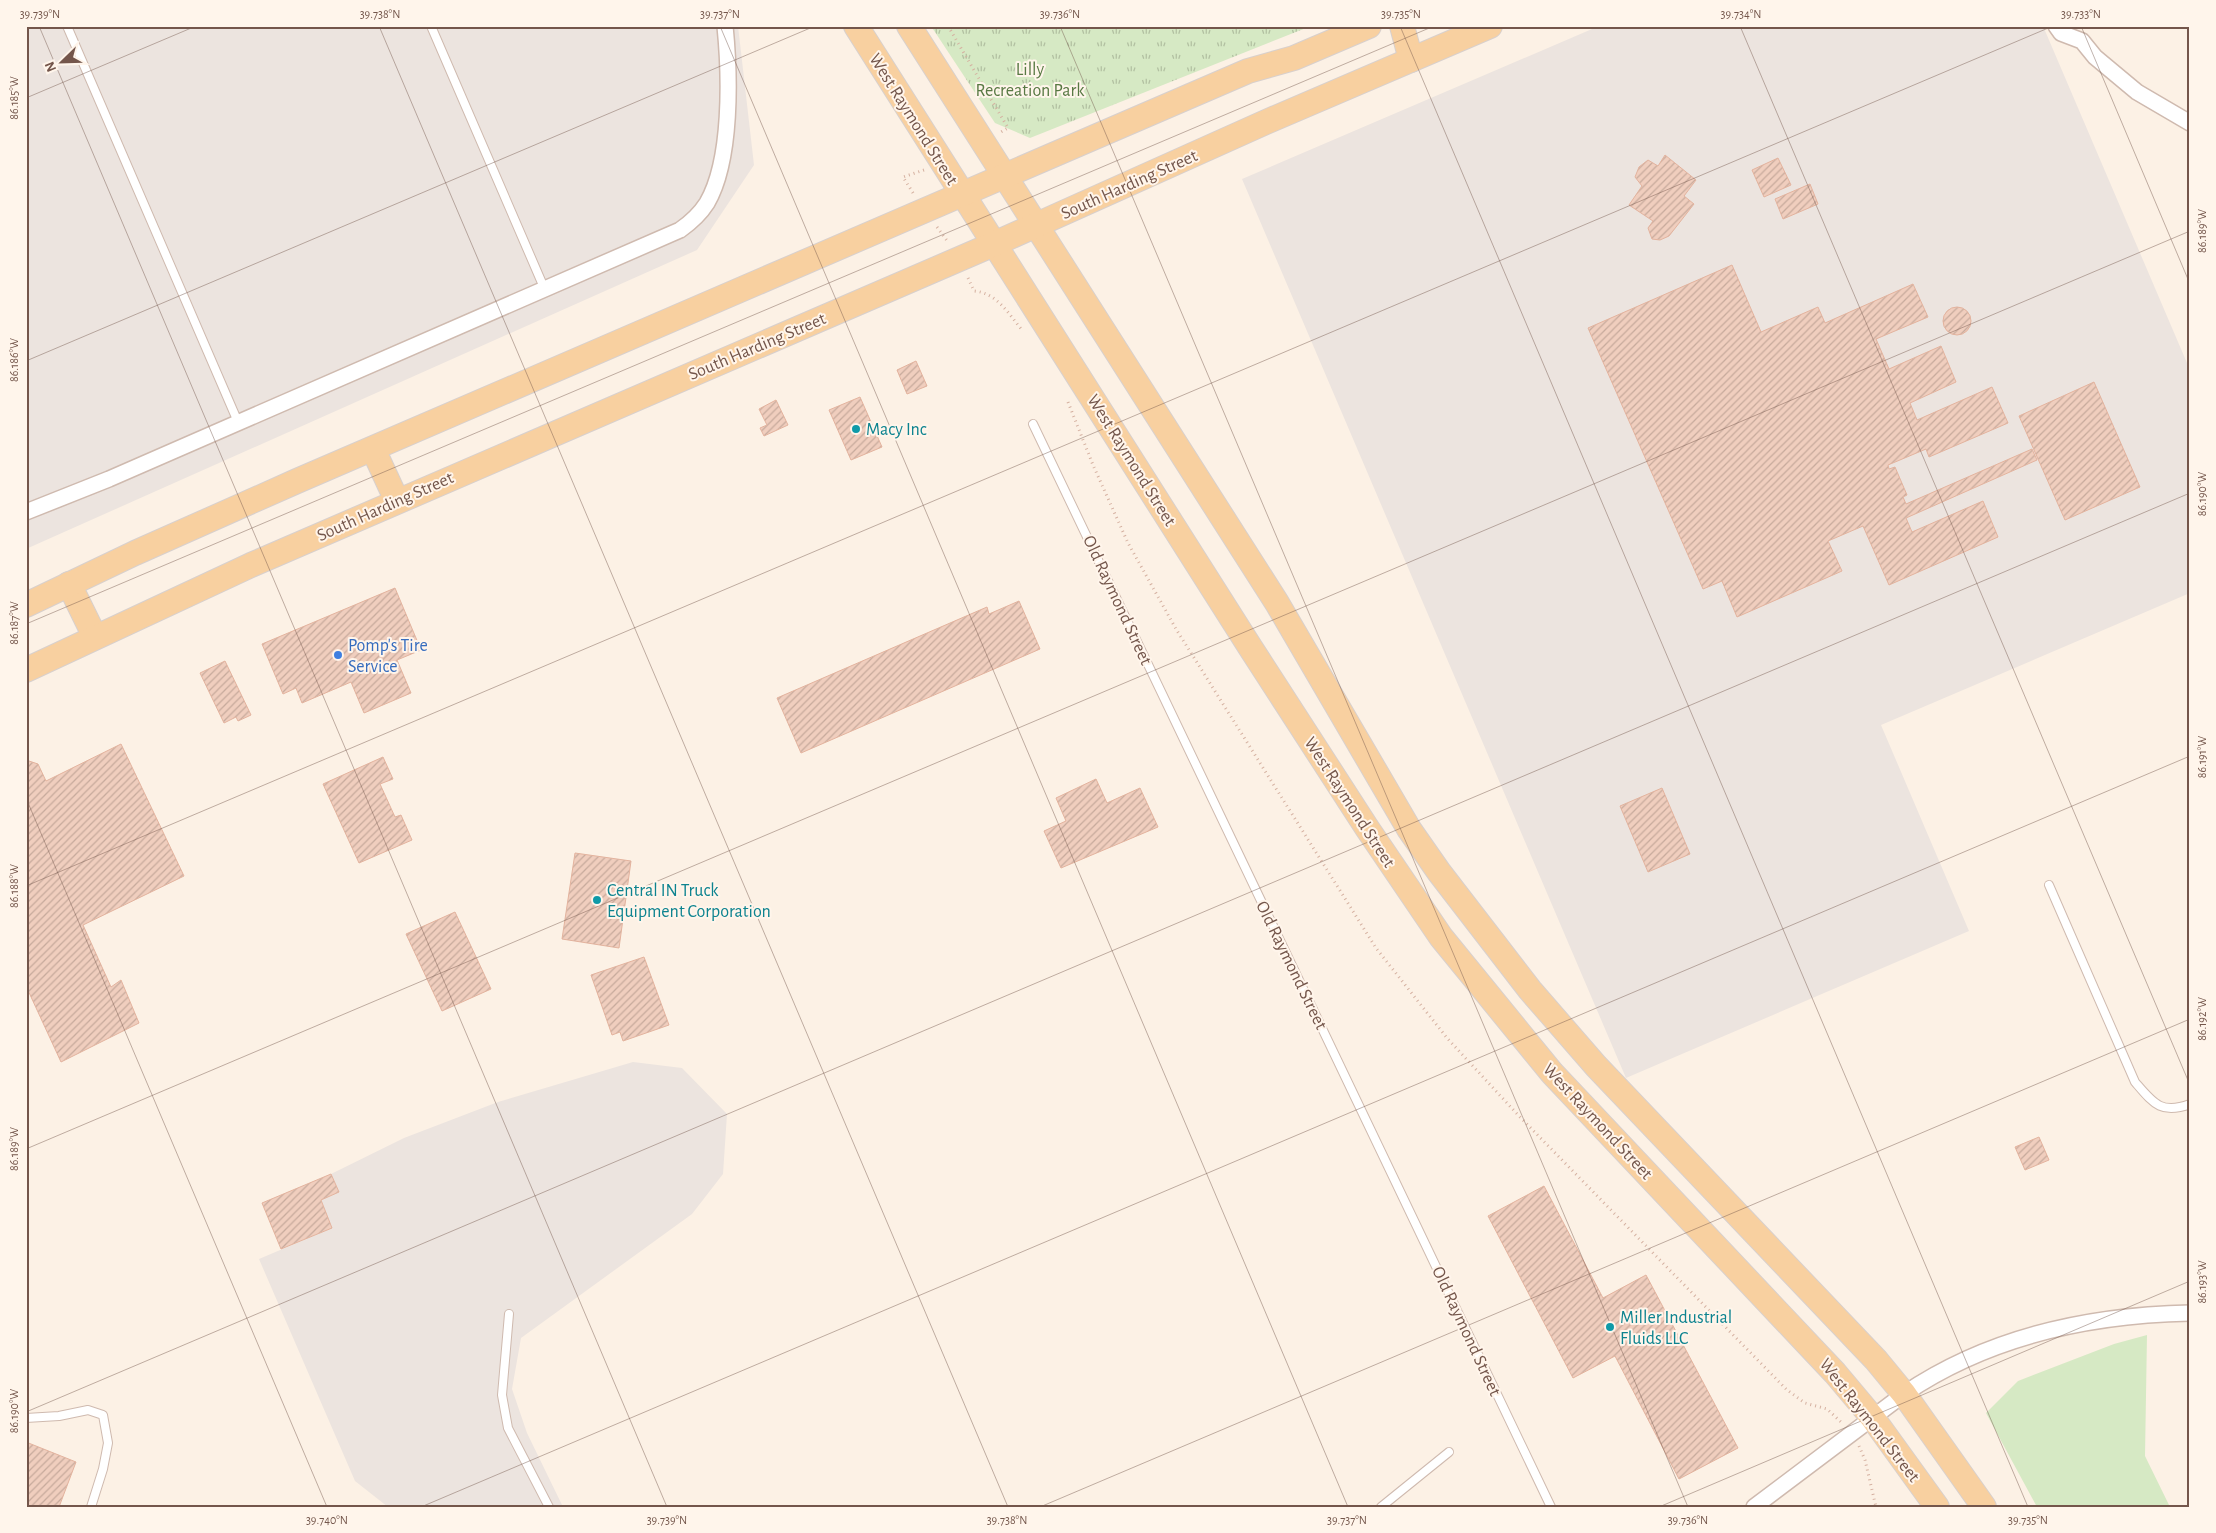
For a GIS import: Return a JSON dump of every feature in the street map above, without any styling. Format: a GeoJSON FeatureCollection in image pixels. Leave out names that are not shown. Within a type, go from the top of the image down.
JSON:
{"type":"FeatureCollection","features":[{"type":"Feature","properties":{"kind":"main road","name":"West Raymond Street"},"geometry":{"type":"LineString","coordinates":[[856,26],[1260,664],[1441,937],[1552,1073],[1822,1359],[1888,1405],[1984,1507]]}},
{"type":"Feature","properties":{"kind":"main road","name":"West Raymond Street"},"geometry":{"type":"LineString","coordinates":[[909,26],[1278,603],[1409,829],[1530,990],[1583,1051],[1853,1334],[1937,1507]]}},
{"type":"Feature","properties":{"kind":"main road"},"geometry":{"type":"LineString","coordinates":[[26,605],[373,448],[1248,71],[1294,58],[1369,26]]}},
{"type":"Feature","properties":{"kind":"main road"},"geometry":{"type":"LineString","coordinates":[[1402,26],[1411,60]]}},
{"type":"Feature","properties":{"kind":"main road","name":"South Harding Street"},"geometry":{"type":"LineString","coordinates":[[26,670],[397,501],[1036,226],[1266,122],[1490,26]]}},
{"type":"Feature","properties":{"kind":"main road"},"geometry":{"type":"LineString","coordinates":[[373,448],[397,501]]}},
{"type":"Feature","properties":{"kind":"main road"},"geometry":{"type":"LineString","coordinates":[[69,584],[95,637]]}},
{"type":"Feature","properties":{"kind":"street"},"geometry":{"type":"LineString","coordinates":[[26,512],[109,480],[238,422],[668,237],[690,223],[706,205],[718,178],[724,143],[727,99],[725,26]]}},
{"type":"Feature","properties":{"kind":"street"},"geometry":{"type":"LineString","coordinates":[[2056,26],[2061,33],[2082,34],[2095,57],[2137,92],[2190,123]]}},
{"type":"Feature","properties":{"kind":"street"},"geometry":{"type":"LineString","coordinates":[[1754,1507],[1888,1405],[1958,1363],[2002,1345],[2036,1334],[2104,1319],[2190,1313]]}},
{"type":"Feature","properties":{"kind":"lane"},"geometry":{"type":"LineString","coordinates":[[67,26],[238,422]]}},
{"type":"Feature","properties":{"kind":"lane"},"geometry":{"type":"LineString","coordinates":[[431,26],[545,290]]}},
{"type":"Feature","properties":{"kind":"lane","name":"Old Raymond Street"},"geometry":{"type":"LineString","coordinates":[[1033,424],[1551,1507]]}},
{"type":"Feature","properties":{"kind":"lane"},"geometry":{"type":"LineString","coordinates":[[2049,885],[2135,1082],[2156,1105],[2175,1110],[2190,1104]]}},
{"type":"Feature","properties":{"kind":"lane"},"geometry":{"type":"LineString","coordinates":[[509,1314],[502,1395],[508,1428],[549,1507]]}},
{"type":"Feature","properties":{"kind":"lane"},"geometry":{"type":"LineString","coordinates":[[26,1418],[59,1416],[88,1410],[103,1415],[108,1443],[103,1469],[91,1507]]}},
{"type":"Feature","properties":{"kind":"lane"},"geometry":{"type":"LineString","coordinates":[[1381,1507],[1449,1452]]}},
{"type":"Feature","properties":{"kind":"shaded area"},"geometry":{"type":"Polygon","coordinates":[[[26,26],[738,26],[754,165],[697,250],[26,549],[26,26]]]}},
{"type":"Feature","properties":{"kind":"shaded area"},"geometry":{"type":"Polygon","coordinates":[[[1599,26],[2043,26],[2190,370],[2190,593],[1881,725],[1969,931],[1626,1078],[1242,179],[1599,26]]]}},
{"type":"Feature","properties":{"kind":"shaded area"},"geometry":{"type":"Polygon","coordinates":[[[633,1062],[682,1068],[727,1114],[723,1174],[692,1214],[521,1338],[512,1389],[527,1433],[563,1507],[388,1507],[355,1481],[259,1259],[332,1228],[321,1200],[339,1192],[331,1174],[404,1138],[498,1102],[633,1062]]]}},
{"type":"Feature","properties":{"kind":"green space","name":"Lilly Recreation Park"},"geometry":{"type":"Polygon","coordinates":[[[931,26],[1311,26],[1030,138],[995,123],[931,26]]]}},
{"type":"Feature","properties":{"kind":"green space"},"geometry":{"type":"Polygon","coordinates":[[[2147,1335],[2145,1456],[2170,1507],[2037,1507],[1986,1413],[2018,1381],[2114,1344],[2147,1335]]]}},
{"type":"Feature","properties":{"kind":"building"},"geometry":{"type":"Polygon","coordinates":[[[1665,155],[1696,180],[1684,196],[1694,204],[1669,236],[1660,240],[1652,239],[1648,228],[1653,221],[1629,205],[1642,186],[1635,177],[1639,167],[1648,160],[1658,166],[1665,155]]]}},
{"type":"Feature","properties":{"kind":"building"},"geometry":{"type":"Polygon","coordinates":[[[1778,158],[1791,185],[1764,197],[1752,170],[1778,158]]]}},
{"type":"Feature","properties":{"kind":"building"},"geometry":{"type":"Polygon","coordinates":[[[1810,184],[1818,204],[1783,219],[1775,199],[1810,184]]]}},
{"type":"Feature","properties":{"kind":"building"},"geometry":{"type":"Polygon","coordinates":[[[1732,265],[1761,332],[1818,307],[1825,323],[1913,284],[1928,317],[1876,339],[1889,369],[1941,346],[1956,382],[1910,403],[1917,420],[1992,387],[2008,423],[1929,457],[1926,449],[1888,465],[1889,469],[1895,467],[1907,495],[1903,497],[1906,504],[2032,449],[2037,460],[1906,518],[1912,532],[1983,501],[1998,537],[1889,585],[1863,526],[1828,541],[1842,571],[1737,617],[1722,581],[1703,589],[1588,328],[1732,265]]]}},
{"type":"Feature","properties":{"kind":"building"},"geometry":{"type":"Polygon","coordinates":[[[1957,307],[1967,311],[1971,321],[1967,331],[1957,335],[1947,331],[1943,321],[1947,311],[1957,307]]]}},
{"type":"Feature","properties":{"kind":"building"},"geometry":{"type":"Polygon","coordinates":[[[916,361],[927,386],[907,394],[897,370],[916,361]]]}},
{"type":"Feature","properties":{"kind":"building"},"geometry":{"type":"Polygon","coordinates":[[[2094,382],[2140,487],[2065,520],[2019,416],[2094,382]]]}},
{"type":"Feature","properties":{"kind":"building","name":"Macy Inc"},"geometry":{"type":"Polygon","coordinates":[[[860,397],[882,447],[851,460],[829,410],[860,397]]]}},
{"type":"Feature","properties":{"kind":"building"},"geometry":{"type":"Polygon","coordinates":[[[776,400],[788,425],[764,436],[760,428],[767,425],[759,409],[776,400]]]}},
{"type":"Feature","properties":{"kind":"building","name":"Pomp's Tire Service"},"geometry":{"type":"Polygon","coordinates":[[[395,588],[421,650],[397,660],[411,693],[364,713],[351,682],[302,703],[296,688],[283,694],[262,644],[395,588]]]}},
{"type":"Feature","properties":{"kind":"building"},"geometry":{"type":"Polygon","coordinates":[[[1019,601],[1040,649],[801,753],[777,698],[987,607],[989,614],[1019,601]]]}},
{"type":"Feature","properties":{"kind":"building"},"geometry":{"type":"Polygon","coordinates":[[[225,661],[251,715],[238,721],[236,717],[224,723],[200,673],[225,661]]]}},
{"type":"Feature","properties":{"kind":"building"},"geometry":{"type":"Polygon","coordinates":[[[121,744],[184,876],[83,925],[111,987],[121,980],[139,1023],[61,1062],[26,986],[26,760],[38,764],[46,781],[121,744]]]}},
{"type":"Feature","properties":{"kind":"building"},"geometry":{"type":"Polygon","coordinates":[[[383,757],[393,779],[380,784],[395,817],[401,815],[412,840],[359,863],[323,784],[383,757]]]}},
{"type":"Feature","properties":{"kind":"building"},"geometry":{"type":"Polygon","coordinates":[[[1096,779],[1107,803],[1140,788],[1158,827],[1061,868],[1044,831],[1066,821],[1056,798],[1096,779]]]}},
{"type":"Feature","properties":{"kind":"building"},"geometry":{"type":"Polygon","coordinates":[[[1662,788],[1690,854],[1648,872],[1620,806],[1662,788]]]}},
{"type":"Feature","properties":{"kind":"building","name":"Central IN Truck Equipment Corporation"},"geometry":{"type":"Polygon","coordinates":[[[575,853],[631,861],[619,948],[562,939],[575,853]]]}},
{"type":"Feature","properties":{"kind":"building"},"geometry":{"type":"Polygon","coordinates":[[[455,912],[491,989],[442,1011],[406,934],[455,912]]]}},
{"type":"Feature","properties":{"kind":"building"},"geometry":{"type":"Polygon","coordinates":[[[644,957],[669,1025],[623,1041],[620,1032],[612,1035],[591,975],[644,957]]]}},
{"type":"Feature","properties":{"kind":"building"},"geometry":{"type":"Polygon","coordinates":[[[2039,1137],[2049,1160],[2025,1170],[2015,1147],[2039,1137]]]}},
{"type":"Feature","properties":{"kind":"building"},"geometry":{"type":"Polygon","coordinates":[[[331,1174],[339,1192],[321,1200],[332,1228],[281,1249],[262,1203],[331,1174]]]}},
{"type":"Feature","properties":{"kind":"building","name":"Miller Industrial Fluids LLC"},"geometry":{"type":"Polygon","coordinates":[[[1544,1186],[1603,1298],[1646,1275],[1738,1448],[1679,1479],[1615,1356],[1573,1378],[1488,1216],[1544,1186]]]}},
{"type":"Feature","properties":{"kind":"building"},"geometry":{"type":"Polygon","coordinates":[[[26,1442],[76,1462],[59,1507],[26,1507],[26,1442]]]}},
{"type":"Feature","properties":{"kind":"place","name":"Macy Inc"},"geometry":{"type":"Point","coordinates":[856,429]}},
{"type":"Feature","properties":{"kind":"place","name":"Pomp's Tire Service"},"geometry":{"type":"Point","coordinates":[338,655]}},
{"type":"Feature","properties":{"kind":"place","name":"Central IN Truck Equipment Corporation"},"geometry":{"type":"Point","coordinates":[597,900]}},
{"type":"Feature","properties":{"kind":"place","name":"Miller Industrial Fluids LLC"},"geometry":{"type":"Point","coordinates":[1610,1327]}}]}
